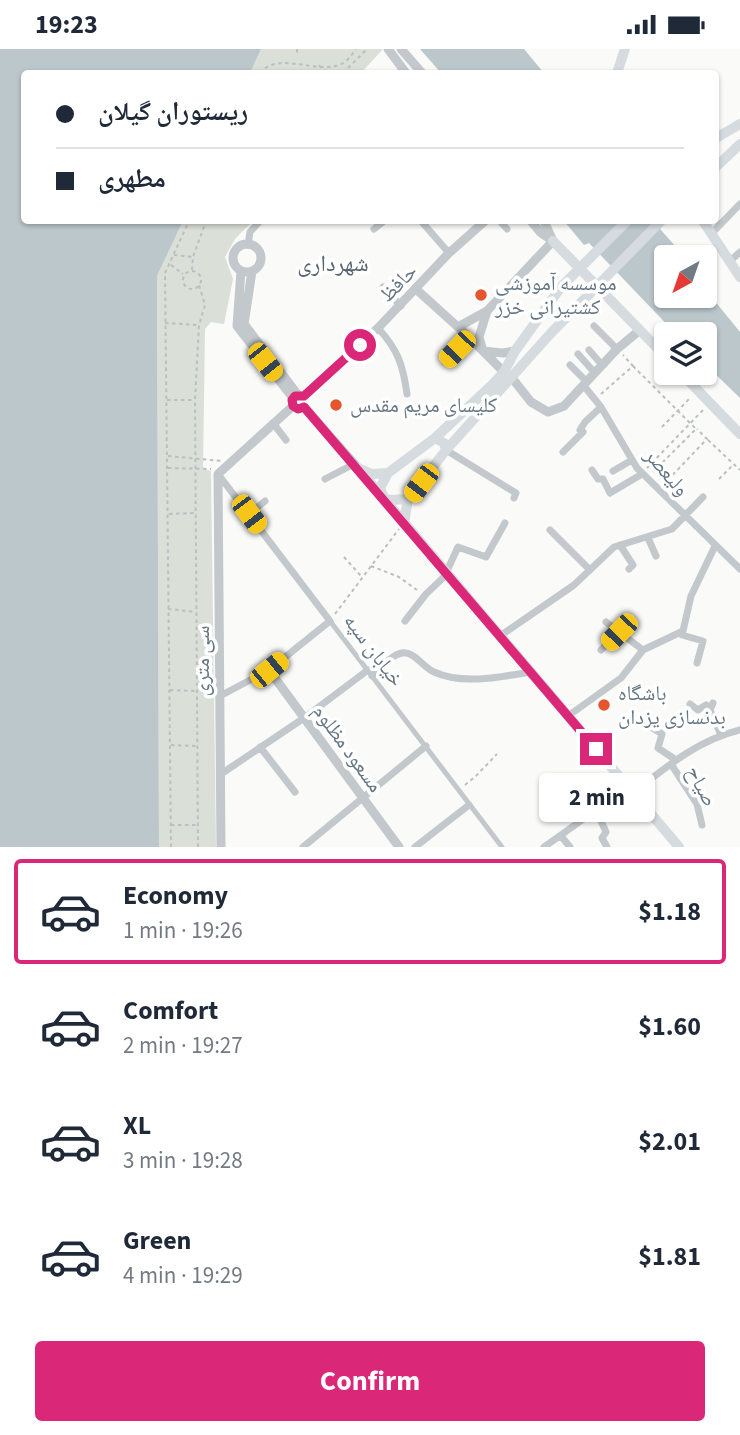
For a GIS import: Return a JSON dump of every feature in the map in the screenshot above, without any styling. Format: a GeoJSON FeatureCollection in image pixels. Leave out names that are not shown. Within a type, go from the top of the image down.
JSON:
{"type":"FeatureCollection","features":[{"type":"Feature","properties":{"kind":"main road"},"geometry":{"type":"LineString","coordinates":[[618,70],[625,49]]}},
{"type":"Feature","properties":{"kind":"main road"},"geometry":{"type":"LineString","coordinates":[[719,136],[740,124]]}},
{"type":"Feature","properties":{"kind":"main road"},"geometry":{"type":"LineString","coordinates":[[719,164],[740,144]]}},
{"type":"Feature","properties":{"kind":"main road"},"geometry":{"type":"LineString","coordinates":[[408,499],[384,498],[380,488],[388,473],[509,376],[514,351],[561,288],[625,224]]}},
{"type":"Feature","properties":{"kind":"main road"},"geometry":{"type":"LineString","coordinates":[[404,523],[408,499],[446,450],[509,376],[658,224]]}},
{"type":"Feature","properties":{"kind":"main road"},"geometry":{"type":"LineString","coordinates":[[705,224],[740,277]]}},
{"type":"Feature","properties":{"kind":"main road"},"geometry":{"type":"LineString","coordinates":[[553,241],[654,345]]}},
{"type":"Feature","properties":{"kind":"main road"},"geometry":{"type":"LineString","coordinates":[[692,385],[740,433]]}},
{"type":"Feature","properties":{"kind":"main road"},"geometry":{"type":"LineString","coordinates":[[435,438],[444,443],[446,450]]}},
{"type":"Feature","properties":{"kind":"main road"},"geometry":{"type":"LineString","coordinates":[[356,466],[372,474],[388,473]]}},
{"type":"Feature","properties":{"kind":"main road"},"geometry":{"type":"LineString","coordinates":[[356,466],[679,847]]}},
{"type":"Feature","properties":{"kind":"street"},"geometry":{"type":"LineString","coordinates":[[388,49],[404,70]]}},
{"type":"Feature","properties":{"kind":"street"},"geometry":{"type":"LineString","coordinates":[[401,49],[419,70]]}},
{"type":"Feature","properties":{"kind":"street"},"geometry":{"type":"LineString","coordinates":[[712,233],[740,204]]}},
{"type":"Feature","properties":{"kind":"street"},"geometry":{"type":"LineString","coordinates":[[248,245],[250,232],[257,224]]}},
{"type":"Feature","properties":{"kind":"street"},"geometry":{"type":"LineString","coordinates":[[374,229],[380,224]]}},
{"type":"Feature","properties":{"kind":"street"},"geometry":{"type":"LineString","coordinates":[[424,224],[449,253]]}},
{"type":"Feature","properties":{"kind":"street","name":"حافظ"},"geometry":{"type":"LineString","coordinates":[[221,472],[297,399],[378,328],[417,290],[449,253],[482,224]]}},
{"type":"Feature","properties":{"kind":"street"},"geometry":{"type":"LineString","coordinates":[[502,224],[507,229]]}},
{"type":"Feature","properties":{"kind":"street"},"geometry":{"type":"LineString","coordinates":[[533,224],[553,241]]}},
{"type":"Feature","properties":{"kind":"street"},"geometry":{"type":"LineString","coordinates":[[545,224],[553,241]]}},
{"type":"Feature","properties":{"kind":"street"},"geometry":{"type":"LineString","coordinates":[[458,327],[487,311],[553,241]]}},
{"type":"Feature","properties":{"kind":"street"},"geometry":{"type":"LineString","coordinates":[[297,399],[236,326],[241,271],[234,263],[234,253],[238,247],[248,245],[258,250],[260,257],[259,264],[252,271],[244,324],[297,399],[298,409],[304,407],[356,466],[325,479]]}},
{"type":"Feature","properties":{"kind":"street"},"geometry":{"type":"LineString","coordinates":[[730,261],[740,251]]}},
{"type":"Feature","properties":{"kind":"street"},"geometry":{"type":"LineString","coordinates":[[241,271],[252,271]]}},
{"type":"Feature","properties":{"kind":"street"},"geometry":{"type":"LineString","coordinates":[[383,287],[401,306]]}},
{"type":"Feature","properties":{"kind":"street"},"geometry":{"type":"LineString","coordinates":[[417,290],[470,337],[531,402],[548,412],[564,406],[617,349],[640,330]]}},
{"type":"Feature","properties":{"kind":"street"},"geometry":{"type":"LineString","coordinates":[[483,351],[479,337],[487,311]]}},
{"type":"Feature","properties":{"kind":"street"},"geometry":{"type":"LineString","coordinates":[[594,326],[617,349]]}},
{"type":"Feature","properties":{"kind":"street"},"geometry":{"type":"LineString","coordinates":[[378,328],[393,344],[401,362],[407,394]]}},
{"type":"Feature","properties":{"kind":"street"},"geometry":{"type":"LineString","coordinates":[[445,362],[470,337]]}},
{"type":"Feature","properties":{"kind":"street"},"geometry":{"type":"LineString","coordinates":[[589,350],[602,365]]}},
{"type":"Feature","properties":{"kind":"street"},"geometry":{"type":"LineString","coordinates":[[483,351],[514,351]]}},
{"type":"Feature","properties":{"kind":"street"},"geometry":{"type":"LineString","coordinates":[[578,354],[595,373]]}},
{"type":"Feature","properties":{"kind":"street","name":"ولیعصر"},"geometry":{"type":"LineString","coordinates":[[570,365],[601,407],[644,477],[740,569]]}},
{"type":"Feature","properties":{"kind":"street"},"geometry":{"type":"LineString","coordinates":[[563,452],[583,432],[580,430],[585,422],[601,407]]}},
{"type":"Feature","properties":{"kind":"street"},"geometry":{"type":"LineString","coordinates":[[273,423],[286,440]]}},
{"type":"Feature","properties":{"kind":"street"},"geometry":{"type":"LineString","coordinates":[[446,450],[516,493],[514,498]]}},
{"type":"Feature","properties":{"kind":"street"},"geometry":{"type":"LineString","coordinates":[[613,471],[632,460]]}},
{"type":"Feature","properties":{"kind":"street"},"geometry":{"type":"LineString","coordinates":[[592,470],[598,479],[603,479],[610,493],[644,477]]}},
{"type":"Feature","properties":{"kind":"street","name":"خیابان سپه"},"geometry":{"type":"LineString","coordinates":[[221,472],[249,514],[502,847]]}},
{"type":"Feature","properties":{"kind":"street","name":"سی متری"},"geometry":{"type":"LineString","coordinates":[[221,472],[221,847]]}},
{"type":"Feature","properties":{"kind":"street"},"geometry":{"type":"LineString","coordinates":[[500,636],[574,585],[614,547],[672,529],[703,497]]}},
{"type":"Feature","properties":{"kind":"street"},"geometry":{"type":"LineString","coordinates":[[249,514],[265,501]]}},
{"type":"Feature","properties":{"kind":"street"},"geometry":{"type":"LineString","coordinates":[[405,621],[447,573],[458,547],[486,557],[505,523]]}},
{"type":"Feature","properties":{"kind":"street"},"geometry":{"type":"LineString","coordinates":[[550,530],[590,570]]}},
{"type":"Feature","properties":{"kind":"street"},"geometry":{"type":"LineString","coordinates":[[648,538],[656,556]]}},
{"type":"Feature","properties":{"kind":"street"},"geometry":{"type":"LineString","coordinates":[[620,545],[633,565],[629,569]]}},
{"type":"Feature","properties":{"kind":"street"},"geometry":{"type":"LineString","coordinates":[[697,663],[703,641],[682,635],[691,596],[715,546]]}},
{"type":"Feature","properties":{"kind":"street"},"geometry":{"type":"LineString","coordinates":[[220,696],[269,670],[330,621]]}},
{"type":"Feature","properties":{"kind":"street"},"geometry":{"type":"LineString","coordinates":[[606,622],[643,650]]}},
{"type":"Feature","properties":{"kind":"street"},"geometry":{"type":"LineString","coordinates":[[568,716],[621,678],[643,650],[683,631]]}},
{"type":"Feature","properties":{"kind":"street"},"geometry":{"type":"LineString","coordinates":[[601,650],[619,632]]}},
{"type":"Feature","properties":{"kind":"street"},"geometry":{"type":"LineString","coordinates":[[221,774],[394,656],[404,652],[411,654],[434,672],[459,678],[482,678],[530,671]]}},
{"type":"Feature","properties":{"kind":"street","name":"مسعود مظلوم"},"geometry":{"type":"LineString","coordinates":[[269,670],[399,847]]}},
{"type":"Feature","properties":{"kind":"street"},"geometry":{"type":"LineString","coordinates":[[690,704],[698,710],[706,705],[711,707],[721,735]]}},
{"type":"Feature","properties":{"kind":"street","name":"صیاح"},"geometry":{"type":"LineString","coordinates":[[645,723],[662,734],[658,748],[673,762],[697,804],[702,825]]}},
{"type":"Feature","properties":{"kind":"street"},"geometry":{"type":"LineString","coordinates":[[633,793],[673,762],[721,735],[740,730],[740,738]]}},
{"type":"Feature","properties":{"kind":"street"},"geometry":{"type":"LineString","coordinates":[[303,847],[426,746]]}},
{"type":"Feature","properties":{"kind":"street"},"geometry":{"type":"LineString","coordinates":[[260,747],[295,792]]}},
{"type":"Feature","properties":{"kind":"street"},"geometry":{"type":"LineString","coordinates":[[544,847],[596,810],[624,782]]}},
{"type":"Feature","properties":{"kind":"street"},"geometry":{"type":"LineString","coordinates":[[415,847],[469,805]]}},
{"type":"Feature","properties":{"kind":"street"},"geometry":{"type":"LineString","coordinates":[[596,810],[606,832],[602,838],[607,847]]}},
{"type":"Feature","properties":{"kind":"street"},"geometry":{"type":"LineString","coordinates":[[561,836],[570,847]]}},
{"type":"Feature","properties":{"kind":"path"},"geometry":{"type":"LineString","coordinates":[[297,49],[297,56]]}},
{"type":"Feature","properties":{"kind":"path"},"geometry":{"type":"LineString","coordinates":[[309,60],[328,66],[344,62],[356,49]]}},
{"type":"Feature","properties":{"kind":"path"},"geometry":{"type":"LineString","coordinates":[[346,70],[367,49]]}},
{"type":"Feature","properties":{"kind":"path"},"geometry":{"type":"LineString","coordinates":[[262,70],[275,58]]}},
{"type":"Feature","properties":{"kind":"path"},"geometry":{"type":"LineString","coordinates":[[318,70],[321,64]]}},
{"type":"Feature","properties":{"kind":"path"},"geometry":{"type":"LineString","coordinates":[[171,847],[165,273],[188,224]]}},
{"type":"Feature","properties":{"kind":"path"},"geometry":{"type":"LineString","coordinates":[[192,271],[192,257],[205,224]]}},
{"type":"Feature","properties":{"kind":"path"},"geometry":{"type":"LineString","coordinates":[[173,255],[192,257]]}},
{"type":"Feature","properties":{"kind":"path"},"geometry":{"type":"LineString","coordinates":[[169,264],[184,275]]}},
{"type":"Feature","properties":{"kind":"path"},"geometry":{"type":"LineString","coordinates":[[184,275],[192,271]]}},
{"type":"Feature","properties":{"kind":"path"},"geometry":{"type":"LineString","coordinates":[[192,271],[200,276],[199,285],[205,305],[199,325],[195,400],[198,847]]}},
{"type":"Feature","properties":{"kind":"path"},"geometry":{"type":"LineString","coordinates":[[184,275],[183,284],[186,288],[199,285]]}},
{"type":"Feature","properties":{"kind":"path"},"geometry":{"type":"LineString","coordinates":[[164,323],[199,325]]}},
{"type":"Feature","properties":{"kind":"path"},"geometry":{"type":"LineString","coordinates":[[617,349],[677,411],[740,470]]}},
{"type":"Feature","properties":{"kind":"path"},"geometry":{"type":"LineString","coordinates":[[595,399],[633,366]]}},
{"type":"Feature","properties":{"kind":"path"},"geometry":{"type":"LineString","coordinates":[[662,426],[697,390]]}},
{"type":"Feature","properties":{"kind":"path"},"geometry":{"type":"LineString","coordinates":[[166,401],[195,400]]}},
{"type":"Feature","properties":{"kind":"path"},"geometry":{"type":"LineString","coordinates":[[644,477],[710,403]]}},
{"type":"Feature","properties":{"kind":"path"},"geometry":{"type":"LineString","coordinates":[[644,477],[696,429]]}},
{"type":"Feature","properties":{"kind":"path"},"geometry":{"type":"LineString","coordinates":[[658,491],[707,439]]}},
{"type":"Feature","properties":{"kind":"path"},"geometry":{"type":"LineString","coordinates":[[167,456],[232,461]]}},
{"type":"Feature","properties":{"kind":"path"},"geometry":{"type":"LineString","coordinates":[[719,479],[734,464]]}},
{"type":"Feature","properties":{"kind":"path"},"geometry":{"type":"LineString","coordinates":[[167,467],[221,472]]}},
{"type":"Feature","properties":{"kind":"path"},"geometry":{"type":"LineString","coordinates":[[168,514],[196,513]]}},
{"type":"Feature","properties":{"kind":"path"},"geometry":{"type":"LineString","coordinates":[[330,621],[404,523]]}},
{"type":"Feature","properties":{"kind":"path"},"geometry":{"type":"LineString","coordinates":[[344,557],[362,577]]}},
{"type":"Feature","properties":{"kind":"path"},"geometry":{"type":"LineString","coordinates":[[370,566],[399,577],[417,590]]}},
{"type":"Feature","properties":{"kind":"path"},"geometry":{"type":"LineString","coordinates":[[168,609],[197,612]]}},
{"type":"Feature","properties":{"kind":"path"},"geometry":{"type":"LineString","coordinates":[[169,689],[197,691]]}},
{"type":"Feature","properties":{"kind":"path"},"geometry":{"type":"LineString","coordinates":[[170,745],[198,746]]}},
{"type":"Feature","properties":{"kind":"path"},"geometry":{"type":"LineString","coordinates":[[458,790],[497,754]]}},
{"type":"Feature","properties":{"kind":"path"},"geometry":{"type":"LineString","coordinates":[[170,825],[198,825]]}},
{"type":"Feature","properties":{"kind":"shaded area"},"geometry":{"type":"Polygon","coordinates":[[[0,49],[261,49],[251,70],[21,70],[21,224],[182,224],[157,276],[159,847],[0,847],[0,49]]]}},
{"type":"Feature","properties":{"kind":"shaded area"},"geometry":{"type":"Polygon","coordinates":[[[261,49],[383,49],[364,70],[251,70],[261,49]]]}},
{"type":"Feature","properties":{"kind":"shaded area"},"geometry":{"type":"Polygon","coordinates":[[[420,49],[524,49],[542,70],[438,70],[420,49]]]}},
{"type":"Feature","properties":{"kind":"shaded area"},"geometry":{"type":"Polygon","coordinates":[[[182,224],[250,224],[235,239],[225,257],[233,279],[224,324],[211,322],[205,329],[203,469],[211,471],[216,847],[159,847],[157,276],[182,224]]]}},
{"type":"Feature","properties":{"kind":"shaded area"},"geometry":{"type":"Polygon","coordinates":[[[566,224],[656,224],[674,245],[654,245],[654,308],[718,308],[718,305],[740,332],[740,398],[717,376],[717,322],[665,322],[589,243],[584,245],[566,224]]]}},
{"type":"Feature","properties":{"kind":"place","name":"موسسه آموزشی کشتیرانی خزر"},"geometry":{"type":"Point","coordinates":[481,295]}},
{"type":"Feature","properties":{"kind":"place","name":"کلیسای مریم مقدس"},"geometry":{"type":"Point","coordinates":[336,405]}},
{"type":"Feature","properties":{"kind":"place","name":"باشگاه بدنسازی یزدان"},"geometry":{"type":"Point","coordinates":[604,705]}},
{"type":"Feature","properties":{"kind":"district","name":"شهرداری"},"geometry":{"type":"Point","coordinates":[333,263]}},
{"type":"Feature","properties":{"kind":"route"},"geometry":{"type":"LineString","coordinates":[[360,345],[304,396],[295,396],[292,400],[293,406],[298,409],[304,407],[596,749]]}}]}
